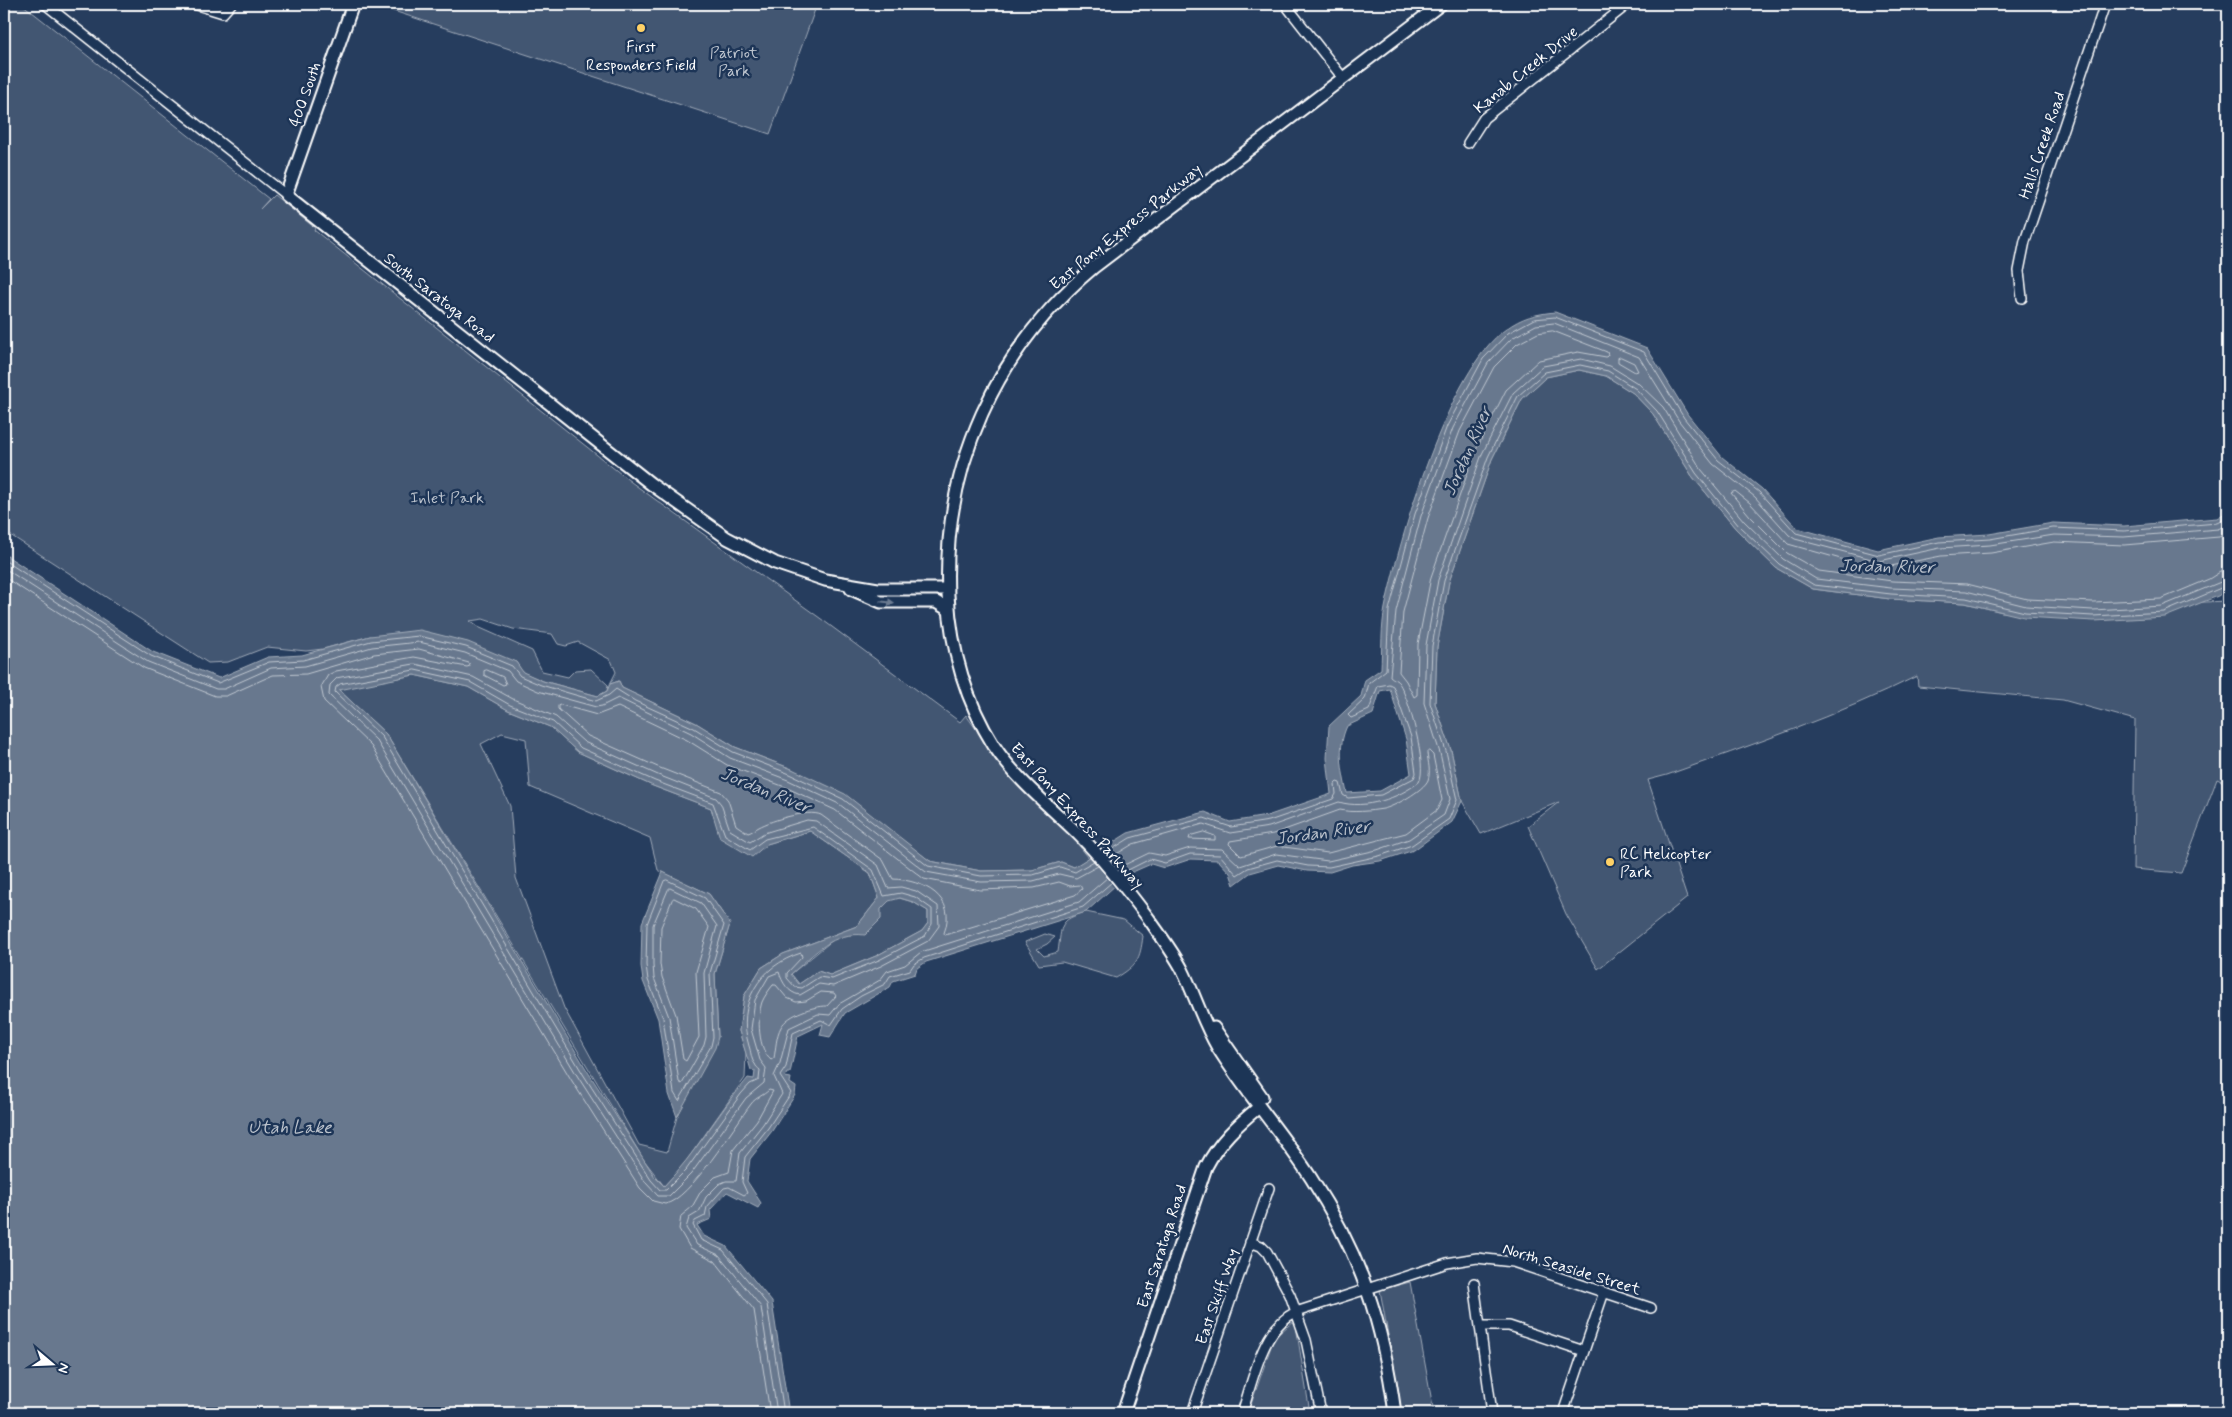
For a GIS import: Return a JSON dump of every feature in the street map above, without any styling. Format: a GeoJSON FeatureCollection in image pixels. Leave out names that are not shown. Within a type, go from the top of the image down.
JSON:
{"type":"FeatureCollection","features":[{"type":"Feature","properties":{"kind":"main road","name":"400 South"},"geometry":{"type":"LineString","coordinates":[[286,195],[353,4]]}},
{"type":"Feature","properties":{"kind":"main road","name":"East Pony Express Parkway"},"geometry":{"type":"LineString","coordinates":[[1310,1176],[1259,1107],[1217,1045],[1178,963],[1124,887],[1093,850],[1023,783],[993,743],[977,713],[963,680],[953,641],[948,589],[948,560],[952,516],[965,455],[991,394],[1025,338],[1053,306],[1088,273],[1441,4]]}},
{"type":"Feature","properties":{"kind":"main road","name":"South Saratoga Road"},"geometry":{"type":"LineString","coordinates":[[286,195],[651,484],[708,526],[742,548],[775,564],[839,584]]}},
{"type":"Feature","properties":{"kind":"main road"},"geometry":{"type":"LineString","coordinates":[[839,584],[895,590],[948,589]]}},
{"type":"Feature","properties":{"kind":"main road"},"geometry":{"type":"LineString","coordinates":[[839,584],[863,596],[881,602],[936,602],[949,610]]}},
{"type":"Feature","properties":{"kind":"main road","name":"East Pony Express Parkway"},"geometry":{"type":"LineString","coordinates":[[1203,1016],[1224,1042],[1285,1129],[1343,1232],[1368,1290],[1384,1345],[1395,1413]]}},
{"type":"Feature","properties":{"kind":"main road","name":"East Saratoga Road"},"geometry":{"type":"LineString","coordinates":[[1123,1413],[1201,1178],[1211,1157],[1226,1136],[1259,1107]]}},
{"type":"Feature","properties":{"kind":"street"},"geometry":{"type":"LineString","coordinates":[[194,4],[223,13],[231,4]]}},
{"type":"Feature","properties":{"kind":"street"},"geometry":{"type":"LineString","coordinates":[[1287,4],[1344,78]]}},
{"type":"Feature","properties":{"kind":"street","name":"Kanab Creek Drive"},"geometry":{"type":"LineString","coordinates":[[1468,143],[1484,118],[1628,4]]}},
{"type":"Feature","properties":{"kind":"street","name":"Halls Creek Road"},"geometry":{"type":"LineString","coordinates":[[2022,298],[2019,271],[2025,241],[2105,4]]}},
{"type":"Feature","properties":{"kind":"street","name":"South Saratoga Road"},"geometry":{"type":"LineString","coordinates":[[51,5],[286,195]]}},
{"type":"Feature","properties":{"kind":"street","name":"East Skiff Way"},"geometry":{"type":"LineString","coordinates":[[1192,1413],[1268,1188]]}},
{"type":"Feature","properties":{"kind":"street"},"geometry":{"type":"LineString","coordinates":[[1250,1242],[1261,1246],[1267,1252],[1290,1295],[1306,1340],[1320,1413]]}},
{"type":"Feature","properties":{"kind":"street","name":"North Seaside Street"},"geometry":{"type":"LineString","coordinates":[[1296,1312],[1448,1263],[1477,1258],[1513,1262],[1651,1308]]}},
{"type":"Feature","properties":{"kind":"street"},"geometry":{"type":"LineString","coordinates":[[1474,1283],[1492,1413]]}},
{"type":"Feature","properties":{"kind":"street"},"geometry":{"type":"LineString","coordinates":[[1563,1413],[1604,1292]]}},
{"type":"Feature","properties":{"kind":"street"},"geometry":{"type":"LineString","coordinates":[[1242,1413],[1269,1338],[1279,1323],[1296,1312]]}},
{"type":"Feature","properties":{"kind":"street"},"geometry":{"type":"LineString","coordinates":[[1480,1326],[1509,1326],[1584,1351]]}},
{"type":"Feature","properties":{"kind":"green space","name":"Inlet Park"},"geometry":{"type":"Polygon","coordinates":[[[4,4],[22,4],[269,199],[260,209],[274,195],[315,228],[314,230],[631,482],[960,722],[966,715],[1012,780],[1072,837],[1089,858],[1074,867],[1061,862],[1032,870],[981,871],[930,861],[892,832],[792,769],[735,747],[696,723],[622,688],[619,681],[610,684],[616,672],[611,660],[578,642],[566,646],[558,644],[552,634],[513,629],[483,619],[470,621],[478,627],[532,651],[542,671],[568,677],[575,670],[591,669],[608,685],[607,691],[598,696],[543,681],[522,672],[516,662],[370,636],[323,649],[306,651],[267,647],[228,662],[208,663],[4,531],[4,4]]]}},
{"type":"Feature","properties":{"kind":"green space","name":"Patriot Park"},"geometry":{"type":"Polygon","coordinates":[[[372,4],[817,4],[770,134],[372,4]]]}},
{"type":"Feature","properties":{"kind":"green space"},"geometry":{"type":"Polygon","coordinates":[[[1579,370],[1606,376],[1633,393],[1653,414],[1692,476],[1736,529],[1776,568],[1813,589],[1890,599],[1965,603],[2002,612],[2226,601],[2228,599],[2228,784],[2217,779],[2181,873],[2133,869],[2135,720],[2063,700],[1918,686],[1917,676],[1887,691],[1794,729],[1667,775],[1648,780],[1687,898],[1598,969],[1566,914],[1528,826],[1559,802],[1481,834],[1462,801],[1451,750],[1435,703],[1437,647],[1449,582],[1492,459],[1522,399],[1546,377],[1579,370]]]}},
{"type":"Feature","properties":{"kind":"green space"},"geometry":{"type":"Polygon","coordinates":[[[414,675],[468,687],[508,710],[550,727],[578,752],[653,786],[711,808],[721,838],[767,844],[810,831],[870,873],[879,898],[857,926],[783,954],[761,968],[744,996],[739,1031],[746,1053],[745,1078],[682,1167],[664,1186],[644,1160],[386,734],[338,689],[414,675]],[[502,733],[481,744],[510,806],[516,878],[564,1008],[639,1145],[667,1152],[677,1117],[718,1037],[715,974],[730,924],[709,894],[658,870],[650,838],[530,787],[526,739],[502,733]]]}},
{"type":"Feature","properties":{"kind":"green space"},"geometry":{"type":"Polygon","coordinates":[[[899,898],[913,902],[928,911],[928,923],[922,931],[876,956],[830,975],[818,971],[799,984],[791,974],[834,939],[851,933],[889,900],[899,898]]]}},
{"type":"Feature","properties":{"kind":"green space"},"geometry":{"type":"Polygon","coordinates":[[[1086,912],[1124,920],[1143,936],[1139,956],[1136,961],[1129,969],[1116,978],[1062,962],[1039,965],[1025,942],[1045,934],[1055,937],[1037,949],[1044,956],[1058,952],[1063,925],[1070,918],[1086,912]]]}},
{"type":"Feature","properties":{"kind":"green space"},"geometry":{"type":"Polygon","coordinates":[[[1410,1282],[1434,1413],[1402,1413],[1380,1290],[1410,1282]]]}},
{"type":"Feature","properties":{"kind":"green space"},"geometry":{"type":"Polygon","coordinates":[[[1295,1320],[1310,1413],[1248,1413],[1274,1338],[1295,1320]]]}},
{"type":"Feature","properties":{"kind":"water","name":"Utah Lake"},"geometry":{"type":"Polygon","coordinates":[[[1555,312],[1647,348],[1688,415],[1722,457],[1762,489],[1797,528],[1878,550],[1939,537],[1989,534],[2053,523],[2124,526],[2217,518],[2228,511],[2228,589],[2218,596],[2165,617],[2094,621],[2024,617],[1965,603],[1890,599],[1813,589],[1776,568],[1736,529],[1692,476],[1653,414],[1633,393],[1606,376],[1579,370],[1546,377],[1522,399],[1492,459],[1449,582],[1437,647],[1435,703],[1451,750],[1462,801],[1452,822],[1414,850],[1380,861],[1352,865],[1330,872],[1307,871],[1278,865],[1250,873],[1234,885],[1230,873],[1218,860],[1191,859],[1164,868],[1151,864],[1128,874],[1086,912],[926,962],[917,968],[915,974],[893,981],[890,987],[845,1013],[830,1037],[820,1035],[823,1024],[798,1036],[790,1073],[787,1073],[785,1077],[791,1078],[790,1083],[796,1087],[795,1095],[772,1131],[750,1159],[747,1181],[761,1203],[758,1208],[727,1192],[710,1210],[711,1219],[697,1225],[704,1236],[726,1246],[772,1302],[789,1413],[4,1413],[4,554],[153,652],[219,678],[268,657],[302,655],[370,636],[420,630],[468,642],[516,662],[523,672],[543,681],[598,696],[607,691],[610,684],[619,681],[622,688],[696,723],[735,747],[792,769],[845,794],[930,861],[981,871],[1032,870],[1061,862],[1074,867],[1128,833],[1205,812],[1230,822],[1267,816],[1331,794],[1327,758],[1329,726],[1361,696],[1365,680],[1381,669],[1382,631],[1392,578],[1414,500],[1446,416],[1465,379],[1485,349],[1512,325],[1535,315],[1555,312]],[[414,675],[339,690],[386,734],[588,1072],[655,1177],[664,1186],[748,1078],[754,1079],[755,1071],[751,1070],[739,1031],[744,996],[761,968],[783,954],[857,926],[879,898],[870,873],[810,831],[767,844],[752,857],[720,838],[711,808],[653,786],[578,752],[550,727],[508,710],[468,687],[414,675]],[[1390,689],[1380,691],[1373,714],[1347,726],[1341,750],[1347,793],[1380,791],[1411,774],[1406,739],[1390,689]],[[900,898],[889,901],[881,909],[881,919],[865,935],[854,935],[834,940],[816,952],[791,974],[799,984],[818,971],[830,975],[876,956],[922,931],[928,923],[928,911],[913,902],[900,898]]]}},
{"type":"Feature","properties":{"kind":"water"},"geometry":{"type":"Polygon","coordinates":[[[663,872],[709,894],[730,924],[715,974],[718,1037],[715,1048],[677,1117],[669,1094],[658,1019],[643,981],[641,966],[642,923],[663,872]]]}},
{"type":"Feature","properties":{"kind":"pier"},"geometry":{"type":"Polygon","coordinates":[[[1101,847],[1127,879],[1115,889],[1089,855],[1101,847]]]}},
{"type":"Feature","properties":{"kind":"place","name":"First Responders Field"},"geometry":{"type":"Point","coordinates":[641,28]}},
{"type":"Feature","properties":{"kind":"place","name":"RC Helicopter Park"},"geometry":{"type":"Point","coordinates":[1610,862]}},
{"type":"Feature","properties":{"kind":"water label","name":"Jordan River"},"geometry":{"type":"Point","coordinates":[1467,451]}},
{"type":"Feature","properties":{"kind":"water label","name":"Jordan River"},"geometry":{"type":"Point","coordinates":[1887,566]}},
{"type":"Feature","properties":{"kind":"water label","name":"Jordan River"},"geometry":{"type":"Point","coordinates":[766,790]}},
{"type":"Feature","properties":{"kind":"water label","name":"Jordan River"},"geometry":{"type":"Point","coordinates":[1323,832]}}]}
